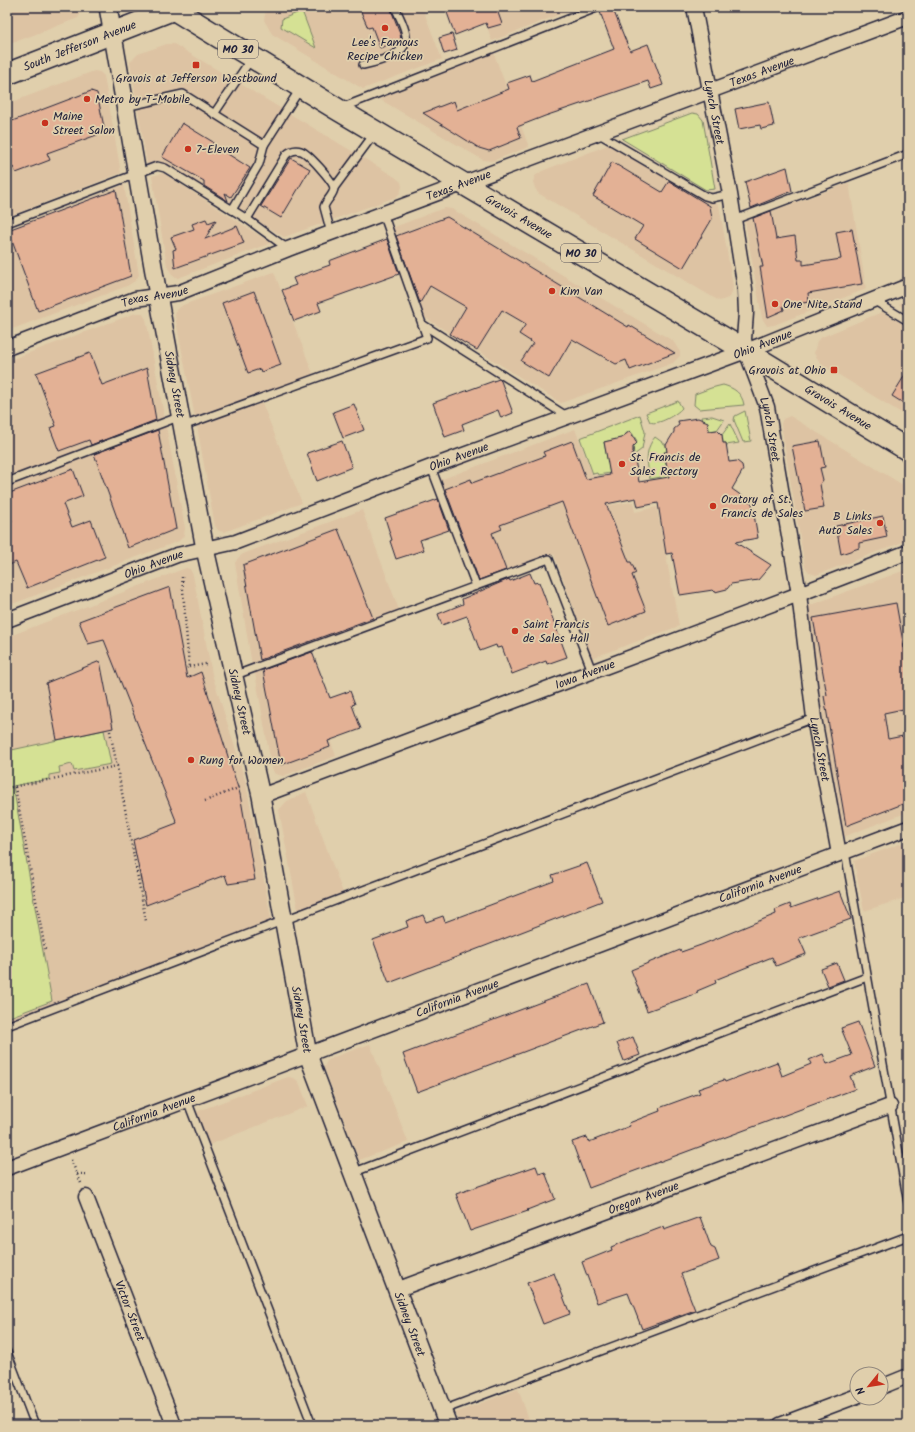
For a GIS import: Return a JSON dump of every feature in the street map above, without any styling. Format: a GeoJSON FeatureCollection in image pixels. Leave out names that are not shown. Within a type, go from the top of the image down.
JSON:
{"type":"FeatureCollection","features":[{"type":"Feature","properties":{"kind":"main road","name":"South Jefferson Avenue"},"geometry":{"type":"LineString","coordinates":[[7,74],[112,34],[172,8]]}},
{"type":"Feature","properties":{"kind":"main road","name":"Gravois Avenue"},"geometry":{"type":"LineString","coordinates":[[172,8],[301,88],[746,351],[908,450]]}},
{"type":"Feature","properties":{"kind":"street","name":"Sidney Street"},"geometry":{"type":"LineString","coordinates":[[108,7],[158,295],[205,549],[261,796],[308,1055],[351,1173],[445,1418]]}},
{"type":"Feature","properties":{"kind":"street","name":"Lynch Street"},"geometry":{"type":"LineString","coordinates":[[694,7],[730,194],[745,289],[744,339],[746,351],[767,407],[799,594],[814,718],[842,853]]}},
{"type":"Feature","properties":{"kind":"street","name":"Texas Avenue"},"geometry":{"type":"LineString","coordinates":[[7,348],[135,299],[178,293],[330,233],[599,134],[908,16]]}},
{"type":"Feature","properties":{"kind":"street","name":"Ohio Avenue"},"geometry":{"type":"LineString","coordinates":[[7,620],[177,555],[236,542],[431,467],[746,351],[908,286]]}},
{"type":"Feature","properties":{"kind":"street","name":"Iowa Avenue"},"geometry":{"type":"LineString","coordinates":[[261,796],[908,552]]}},
{"type":"Feature","properties":{"kind":"street","name":"California Avenue"},"geometry":{"type":"LineString","coordinates":[[7,1168],[908,828]]}},
{"type":"Feature","properties":{"kind":"street","name":"Oregon Avenue"},"geometry":{"type":"LineString","coordinates":[[396,1290],[890,1106]]}},
{"type":"Feature","properties":{"kind":"street","name":"Victor Street"},"geometry":{"type":"LineString","coordinates":[[86,1197],[174,1425]]}},
{"type":"Feature","properties":{"kind":"street"},"geometry":{"type":"LineString","coordinates":[[889,1384],[908,1376]]}},
{"type":"Feature","properties":{"kind":"street"},"geometry":{"type":"LineString","coordinates":[[780,1425],[849,1399]]}},
{"type":"Feature","properties":{"kind":"lane"},"geometry":{"type":"LineString","coordinates":[[363,65],[374,63],[401,51],[405,45],[407,38],[395,7]]}},
{"type":"Feature","properties":{"kind":"lane"},"geometry":{"type":"LineString","coordinates":[[337,109],[599,7]]}},
{"type":"Feature","properties":{"kind":"lane"},"geometry":{"type":"LineString","coordinates":[[214,114],[252,58]]}},
{"type":"Feature","properties":{"kind":"lane"},"geometry":{"type":"LineString","coordinates":[[232,210],[259,164],[264,145],[301,88]]}},
{"type":"Feature","properties":{"kind":"lane"},"geometry":{"type":"LineString","coordinates":[[125,107],[183,94],[264,145]]}},
{"type":"Feature","properties":{"kind":"lane"},"geometry":{"type":"LineString","coordinates":[[330,233],[324,207],[334,188],[376,132]]}},
{"type":"Feature","properties":{"kind":"lane"},"geometry":{"type":"LineString","coordinates":[[599,134],[705,196],[712,198],[730,194]]}},
{"type":"Feature","properties":{"kind":"lane"},"geometry":{"type":"LineString","coordinates":[[247,219],[284,158],[288,153],[294,150],[301,151],[307,155],[328,178],[334,188]]}},
{"type":"Feature","properties":{"kind":"lane"},"geometry":{"type":"LineString","coordinates":[[734,220],[908,154]]}},
{"type":"Feature","properties":{"kind":"lane"},"geometry":{"type":"LineString","coordinates":[[7,223],[137,172],[157,166],[165,168],[247,219],[288,249]]}},
{"type":"Feature","properties":{"kind":"lane"},"geometry":{"type":"LineString","coordinates":[[7,482],[427,338],[383,213]]}},
{"type":"Feature","properties":{"kind":"lane"},"geometry":{"type":"LineString","coordinates":[[873,300],[908,321]]}},
{"type":"Feature","properties":{"kind":"lane"},"geometry":{"type":"LineString","coordinates":[[422,324],[569,417]]}},
{"type":"Feature","properties":{"kind":"lane"},"geometry":{"type":"LineString","coordinates":[[431,467],[476,586]]}},
{"type":"Feature","properties":{"kind":"lane"},"geometry":{"type":"LineString","coordinates":[[233,676],[549,559],[592,671]]}},
{"type":"Feature","properties":{"kind":"lane"},"geometry":{"type":"LineString","coordinates":[[7,1026],[814,718]]}},
{"type":"Feature","properties":{"kind":"lane"},"geometry":{"type":"LineString","coordinates":[[842,853],[867,977],[908,1203]]}},
{"type":"Feature","properties":{"kind":"lane"},"geometry":{"type":"LineString","coordinates":[[351,1173],[867,977]]}},
{"type":"Feature","properties":{"kind":"lane"},"geometry":{"type":"LineString","coordinates":[[188,1100],[312,1425]]}},
{"type":"Feature","properties":{"kind":"lane"},"geometry":{"type":"LineString","coordinates":[[445,1418],[908,1236]]}},
{"type":"Feature","properties":{"kind":"lane"},"geometry":{"type":"LineString","coordinates":[[7,1352],[35,1425]]}},
{"type":"Feature","properties":{"kind":"path"},"geometry":{"type":"LineString","coordinates":[[182,577],[188,667],[206,664]]}},
{"type":"Feature","properties":{"kind":"path"},"geometry":{"type":"LineString","coordinates":[[110,731],[146,921]]}},
{"type":"Feature","properties":{"kind":"path"},"geometry":{"type":"LineString","coordinates":[[7,788],[117,766]]}},
{"type":"Feature","properties":{"kind":"path"},"geometry":{"type":"LineString","coordinates":[[15,787],[45,948]]}},
{"type":"Feature","properties":{"kind":"path"},"geometry":{"type":"LineString","coordinates":[[205,801],[241,787]]}},
{"type":"Feature","properties":{"kind":"path"},"geometry":{"type":"LineString","coordinates":[[66,1146],[86,1197]]}},
{"type":"Feature","properties":{"kind":"path"},"geometry":{"type":"LineString","coordinates":[[77,1174],[88,1174]]}},
{"type":"Feature","properties":{"kind":"shaded area"},"geometry":{"type":"Polygon","coordinates":[[[7,7],[84,7],[78,18],[7,45],[7,7]]]}},
{"type":"Feature","properties":{"kind":"shaded area"},"geometry":{"type":"Polygon","coordinates":[[[269,7],[422,7],[442,59],[363,89],[272,34],[264,20],[265,14],[269,7]]]}},
{"type":"Feature","properties":{"kind":"shaded area"},"geometry":{"type":"Polygon","coordinates":[[[480,7],[578,7],[492,41],[480,7]]]}},
{"type":"Feature","properties":{"kind":"shaded area"},"geometry":{"type":"Polygon","coordinates":[[[167,44],[174,44],[395,177],[401,182],[402,187],[400,193],[396,197],[284,237],[159,161],[147,164],[130,62],[138,54],[167,44]]]}},
{"type":"Feature","properties":{"kind":"shaded area"},"geometry":{"type":"Polygon","coordinates":[[[493,51],[529,147],[492,161],[483,160],[381,100],[386,92],[493,51]]]}},
{"type":"Feature","properties":{"kind":"shaded area"},"geometry":{"type":"Polygon","coordinates":[[[94,71],[100,72],[104,76],[121,173],[7,217],[7,104],[94,71]]]}},
{"type":"Feature","properties":{"kind":"shaded area"},"geometry":{"type":"Polygon","coordinates":[[[608,145],[719,205],[733,286],[732,293],[728,298],[720,301],[714,298],[538,193],[533,182],[535,176],[542,171],[608,145]]]}},
{"type":"Feature","properties":{"kind":"shaded area"},"geometry":{"type":"Polygon","coordinates":[[[163,173],[271,243],[178,278],[173,276],[167,266],[152,176],[163,173]]]}},
{"type":"Feature","properties":{"kind":"shaded area"},"geometry":{"type":"Polygon","coordinates":[[[849,183],[866,289],[774,325],[767,326],[762,318],[745,221],[849,183]]]}},
{"type":"Feature","properties":{"kind":"shaded area"},"geometry":{"type":"Polygon","coordinates":[[[124,185],[139,275],[135,281],[127,286],[7,331],[7,230],[124,185]]]}},
{"type":"Feature","properties":{"kind":"shaded area"},"geometry":{"type":"Polygon","coordinates":[[[444,208],[452,209],[673,341],[680,352],[680,356],[673,363],[561,403],[424,317],[392,228],[444,208]]]}},
{"type":"Feature","properties":{"kind":"shaded area"},"geometry":{"type":"Polygon","coordinates":[[[274,272],[313,374],[195,417],[175,316],[176,310],[183,305],[274,272]]]}},
{"type":"Feature","properties":{"kind":"shaded area"},"geometry":{"type":"Polygon","coordinates":[[[908,300],[908,314],[899,304],[908,300]]]}},
{"type":"Feature","properties":{"kind":"shaded area"},"geometry":{"type":"Polygon","coordinates":[[[882,312],[908,327],[908,417],[821,364],[814,353],[817,341],[822,337],[882,312]]]}},
{"type":"Feature","properties":{"kind":"shaded area"},"geometry":{"type":"Polygon","coordinates":[[[136,313],[142,313],[146,319],[185,528],[184,536],[179,541],[7,606],[7,361],[136,313]]]}},
{"type":"Feature","properties":{"kind":"shaded area"},"geometry":{"type":"Polygon","coordinates":[[[262,403],[302,503],[224,532],[219,531],[215,526],[197,426],[262,403]]]}},
{"type":"Feature","properties":{"kind":"shaded area"},"geometry":{"type":"Polygon","coordinates":[[[790,416],[908,488],[908,540],[816,575],[810,573],[805,567],[781,424],[783,419],[790,416]]]}},
{"type":"Feature","properties":{"kind":"shaded area"},"geometry":{"type":"Polygon","coordinates":[[[575,429],[593,476],[597,475],[609,505],[633,502],[635,512],[657,507],[679,626],[592,658],[554,554],[478,583],[440,480],[575,429]]]}},
{"type":"Feature","properties":{"kind":"shaded area"},"geometry":{"type":"Polygon","coordinates":[[[362,510],[399,610],[252,665],[235,563],[238,558],[243,554],[362,510]]]}},
{"type":"Feature","properties":{"kind":"shaded area"},"geometry":{"type":"Polygon","coordinates":[[[186,568],[190,569],[193,575],[212,674],[246,783],[272,924],[7,1022],[7,637],[186,568]]]}},
{"type":"Feature","properties":{"kind":"shaded area"},"geometry":{"type":"Polygon","coordinates":[[[908,569],[908,812],[843,837],[805,607],[908,569]]]}},
{"type":"Feature","properties":{"kind":"shaded area"},"geometry":{"type":"Polygon","coordinates":[[[299,657],[336,756],[283,776],[275,774],[272,769],[255,673],[299,657]]]}},
{"type":"Feature","properties":{"kind":"shaded area"},"geometry":{"type":"Polygon","coordinates":[[[306,792],[343,893],[298,910],[279,810],[287,801],[306,792]]]}},
{"type":"Feature","properties":{"kind":"shaded area"},"geometry":{"type":"Polygon","coordinates":[[[908,841],[908,897],[864,911],[854,861],[908,841]]]}},
{"type":"Feature","properties":{"kind":"shaded area"},"geometry":{"type":"Polygon","coordinates":[[[370,1044],[408,1142],[359,1160],[324,1067],[327,1061],[334,1057],[370,1044]]]}},
{"type":"Feature","properties":{"kind":"shaded area"},"geometry":{"type":"Polygon","coordinates":[[[288,1077],[294,1078],[299,1082],[308,1106],[209,1145],[196,1112],[288,1077]]]}},
{"type":"Feature","properties":{"kind":"shaded area"},"geometry":{"type":"Polygon","coordinates":[[[518,1389],[531,1425],[460,1425],[455,1413],[518,1389]]]}},
{"type":"Feature","properties":{"kind":"green space"},"geometry":{"type":"Polygon","coordinates":[[[302,11],[316,48],[281,27],[282,19],[302,11]]]}},
{"type":"Feature","properties":{"kind":"green space"},"geometry":{"type":"Polygon","coordinates":[[[692,113],[698,114],[703,120],[715,189],[706,190],[622,139],[692,113]]]}},
{"type":"Feature","properties":{"kind":"green space"},"geometry":{"type":"Polygon","coordinates":[[[723,385],[737,392],[744,405],[699,409],[694,405],[695,394],[723,385]]]}},
{"type":"Feature","properties":{"kind":"green space"},"geometry":{"type":"Polygon","coordinates":[[[678,401],[682,408],[676,413],[662,421],[653,423],[650,422],[646,413],[678,401]]]}},
{"type":"Feature","properties":{"kind":"green space"},"geometry":{"type":"Polygon","coordinates":[[[745,411],[751,441],[743,442],[734,420],[735,416],[745,411]]]}},
{"type":"Feature","properties":{"kind":"green space"},"geometry":{"type":"Polygon","coordinates":[[[640,415],[645,432],[642,449],[634,455],[633,447],[637,441],[632,433],[628,432],[621,438],[604,442],[610,473],[598,475],[597,473],[593,474],[580,438],[640,415]]]}},
{"type":"Feature","properties":{"kind":"green space"},"geometry":{"type":"Polygon","coordinates":[[[712,416],[724,420],[717,430],[709,431],[708,423],[702,420],[701,417],[712,416]]]}},
{"type":"Feature","properties":{"kind":"green space"},"geometry":{"type":"Polygon","coordinates":[[[730,424],[739,443],[726,445],[726,443],[723,443],[722,435],[730,424]]]}},
{"type":"Feature","properties":{"kind":"green space"},"geometry":{"type":"Polygon","coordinates":[[[655,437],[666,445],[667,452],[664,453],[674,504],[667,503],[661,477],[650,479],[647,457],[649,447],[655,437]]]}},
{"type":"Feature","properties":{"kind":"green space"},"geometry":{"type":"Polygon","coordinates":[[[104,730],[111,764],[74,771],[72,764],[59,767],[60,773],[49,775],[49,779],[13,786],[52,1001],[7,1018],[7,751],[104,730]]]}},
{"type":"Feature","properties":{"kind":"building","name":"Lee's Famous Recipe Chicken"},"geometry":{"type":"Polygon","coordinates":[[[359,7],[390,7],[400,33],[401,40],[380,48],[372,27],[368,28],[359,7]]]}},
{"type":"Feature","properties":{"kind":"building"},"geometry":{"type":"Polygon","coordinates":[[[445,7],[496,7],[502,24],[488,28],[486,23],[455,35],[445,7]]]}},
{"type":"Feature","properties":{"kind":"building"},"geometry":{"type":"Polygon","coordinates":[[[604,7],[612,7],[630,51],[648,44],[663,85],[651,89],[648,81],[545,116],[517,127],[521,138],[489,151],[479,148],[423,113],[454,101],[457,110],[509,89],[507,83],[530,75],[532,81],[614,49],[600,12],[604,7]]]}},
{"type":"Feature","properties":{"kind":"building"},"geometry":{"type":"Polygon","coordinates":[[[452,34],[457,50],[444,54],[439,38],[452,34]]]}},
{"type":"Feature","properties":{"kind":"building"},"geometry":{"type":"Polygon","coordinates":[[[91,91],[97,93],[105,132],[47,153],[50,160],[16,173],[13,167],[7,170],[7,123],[91,91]]]}},
{"type":"Feature","properties":{"kind":"building"},"geometry":{"type":"Polygon","coordinates":[[[769,102],[774,126],[761,129],[760,125],[739,129],[735,109],[769,102]]]}},
{"type":"Feature","properties":{"kind":"building"},"geometry":{"type":"Polygon","coordinates":[[[182,123],[213,142],[212,144],[250,168],[231,197],[225,193],[228,201],[204,186],[204,181],[162,157],[182,123]]]}},
{"type":"Feature","properties":{"kind":"building"},"geometry":{"type":"Polygon","coordinates":[[[291,158],[310,169],[281,218],[261,206],[291,158]]]}},
{"type":"Feature","properties":{"kind":"building"},"geometry":{"type":"Polygon","coordinates":[[[612,162],[662,192],[669,181],[710,206],[712,219],[683,268],[635,239],[643,226],[593,196],[612,162]]]}},
{"type":"Feature","properties":{"kind":"building"},"geometry":{"type":"Polygon","coordinates":[[[787,167],[792,191],[751,208],[745,182],[787,167]]]}},
{"type":"Feature","properties":{"kind":"building"},"geometry":{"type":"Polygon","coordinates":[[[116,190],[131,276],[38,311],[8,230],[116,190]]]}},
{"type":"Feature","properties":{"kind":"building"},"geometry":{"type":"Polygon","coordinates":[[[771,211],[776,239],[795,236],[798,260],[803,260],[803,265],[841,259],[836,232],[852,229],[862,284],[808,293],[809,302],[783,306],[784,310],[768,317],[760,267],[763,267],[753,218],[771,211]]]}},
{"type":"Feature","properties":{"kind":"building"},"geometry":{"type":"Polygon","coordinates":[[[447,217],[628,327],[629,325],[675,353],[630,370],[626,360],[616,364],[572,339],[549,378],[521,361],[533,343],[519,334],[526,324],[502,310],[477,350],[463,342],[450,334],[466,307],[430,286],[420,303],[396,236],[447,217]]]}},
{"type":"Feature","properties":{"kind":"building"},"geometry":{"type":"Polygon","coordinates":[[[206,219],[208,223],[216,220],[205,239],[237,226],[244,243],[175,268],[173,250],[176,249],[171,237],[194,229],[192,224],[206,219]]]}},
{"type":"Feature","properties":{"kind":"building"},"geometry":{"type":"Polygon","coordinates":[[[387,239],[399,274],[318,303],[321,311],[294,321],[282,290],[296,285],[293,278],[330,265],[329,261],[387,239]]]}},
{"type":"Feature","properties":{"kind":"building"},"geometry":{"type":"Polygon","coordinates":[[[254,291],[281,365],[261,372],[260,369],[248,373],[222,303],[254,291]]]}},
{"type":"Feature","properties":{"kind":"building"},"geometry":{"type":"Polygon","coordinates":[[[90,353],[102,385],[147,368],[156,420],[91,445],[89,440],[59,451],[50,428],[56,426],[36,373],[90,353]]]}},
{"type":"Feature","properties":{"kind":"building"},"geometry":{"type":"Polygon","coordinates":[[[908,370],[908,406],[892,396],[908,370]]]}},
{"type":"Feature","properties":{"kind":"building"},"geometry":{"type":"Polygon","coordinates":[[[499,379],[513,413],[501,418],[498,410],[462,424],[464,430],[445,437],[433,403],[499,379]]]}},
{"type":"Feature","properties":{"kind":"building"},"geometry":{"type":"Polygon","coordinates":[[[354,404],[364,430],[343,438],[333,412],[354,404]]]}},
{"type":"Feature","properties":{"kind":"building"},"geometry":{"type":"Polygon","coordinates":[[[698,418],[708,422],[709,431],[717,430],[722,435],[723,443],[726,443],[729,462],[737,461],[742,465],[743,470],[732,489],[752,503],[758,538],[735,542],[771,565],[758,580],[731,584],[727,589],[715,592],[713,590],[680,595],[672,553],[666,554],[658,503],[638,507],[636,498],[606,504],[629,562],[631,562],[636,573],[632,575],[646,611],[608,626],[562,502],[500,525],[502,529],[492,533],[506,570],[479,580],[445,489],[471,479],[472,483],[545,456],[543,452],[572,441],[586,479],[610,475],[604,442],[621,438],[630,431],[637,443],[633,447],[630,461],[635,460],[639,482],[669,477],[664,452],[667,452],[666,445],[674,432],[674,429],[679,425],[678,421],[698,418]]]}},
{"type":"Feature","properties":{"kind":"building"},"geometry":{"type":"Polygon","coordinates":[[[158,430],[176,529],[128,548],[94,454],[158,430]]]}},
{"type":"Feature","properties":{"kind":"building"},"geometry":{"type":"Polygon","coordinates":[[[342,441],[352,467],[317,481],[307,453],[342,441]]]}},
{"type":"Feature","properties":{"kind":"building"},"geometry":{"type":"Polygon","coordinates":[[[820,441],[825,467],[820,468],[823,480],[820,484],[824,508],[805,511],[792,446],[820,441]]]}},
{"type":"Feature","properties":{"kind":"building"},"geometry":{"type":"Polygon","coordinates":[[[73,469],[83,496],[63,504],[72,527],[91,520],[105,557],[27,588],[16,562],[7,566],[7,523],[12,521],[7,505],[7,494],[73,469]]]}},
{"type":"Feature","properties":{"kind":"building"},"geometry":{"type":"Polygon","coordinates":[[[438,499],[449,530],[420,540],[424,550],[396,559],[385,518],[438,499]]]}},
{"type":"Feature","properties":{"kind":"building"},"geometry":{"type":"Polygon","coordinates":[[[883,516],[887,537],[859,543],[859,548],[841,554],[836,526],[883,516]]]}},
{"type":"Feature","properties":{"kind":"building"},"geometry":{"type":"Polygon","coordinates":[[[338,529],[373,618],[260,660],[243,565],[338,529]]]}},
{"type":"Feature","properties":{"kind":"building","name":"Saint Francis de Sales Hall"},"geometry":{"type":"Polygon","coordinates":[[[530,573],[534,583],[539,582],[567,657],[547,664],[546,661],[512,674],[502,647],[497,648],[496,645],[480,651],[467,616],[442,625],[438,614],[463,604],[462,599],[509,579],[510,581],[530,573]]]}},
{"type":"Feature","properties":{"kind":"building","name":"Rung for Women"},"geometry":{"type":"Polygon","coordinates":[[[170,587],[187,678],[201,672],[240,794],[255,880],[228,884],[225,875],[146,905],[133,840],[177,823],[104,640],[88,644],[79,621],[170,587]]]}},
{"type":"Feature","properties":{"kind":"building"},"geometry":{"type":"Polygon","coordinates":[[[896,603],[904,648],[908,647],[908,708],[884,713],[888,739],[908,735],[908,802],[846,826],[824,696],[827,695],[813,618],[896,603]]]}},
{"type":"Feature","properties":{"kind":"building"},"geometry":{"type":"Polygon","coordinates":[[[312,652],[330,698],[350,691],[355,704],[352,705],[361,729],[328,741],[330,747],[281,765],[263,670],[312,652]]]}},
{"type":"Feature","properties":{"kind":"building"},"geometry":{"type":"Polygon","coordinates":[[[100,661],[113,728],[57,740],[46,683],[100,661]]]}},
{"type":"Feature","properties":{"kind":"building"},"geometry":{"type":"Polygon","coordinates":[[[587,863],[602,901],[389,983],[373,940],[408,927],[406,921],[423,915],[426,922],[443,916],[445,922],[554,881],[552,875],[587,863]]]}},
{"type":"Feature","properties":{"kind":"building"},"geometry":{"type":"Polygon","coordinates":[[[840,891],[851,919],[799,938],[806,954],[776,966],[772,957],[715,980],[716,983],[697,991],[698,993],[647,1011],[631,970],[680,950],[681,952],[701,945],[776,914],[775,910],[790,904],[791,908],[840,891]]]}},
{"type":"Feature","properties":{"kind":"building"},"geometry":{"type":"Polygon","coordinates":[[[837,963],[844,980],[828,986],[821,969],[837,963]]]}},
{"type":"Feature","properties":{"kind":"building"},"geometry":{"type":"Polygon","coordinates":[[[589,984],[603,1022],[417,1092],[403,1054],[589,984]]]}},
{"type":"Feature","properties":{"kind":"building"},"geometry":{"type":"Polygon","coordinates":[[[858,1022],[875,1066],[850,1076],[855,1089],[589,1188],[572,1142],[587,1137],[589,1142],[630,1126],[629,1123],[660,1111],[659,1108],[700,1093],[698,1089],[724,1080],[725,1082],[777,1062],[782,1076],[811,1064],[809,1060],[823,1054],[827,1064],[852,1055],[841,1028],[858,1022]]]}},
{"type":"Feature","properties":{"kind":"building"},"geometry":{"type":"Polygon","coordinates":[[[633,1037],[640,1055],[624,1061],[617,1043],[633,1037]]]}},
{"type":"Feature","properties":{"kind":"building"},"geometry":{"type":"Polygon","coordinates":[[[536,1166],[539,1174],[545,1172],[555,1199],[527,1210],[528,1211],[470,1231],[456,1194],[536,1166]]]}},
{"type":"Feature","properties":{"kind":"building"},"geometry":{"type":"Polygon","coordinates":[[[700,1217],[711,1247],[715,1249],[719,1260],[681,1274],[695,1310],[642,1329],[628,1293],[597,1303],[582,1262],[612,1250],[611,1247],[626,1241],[663,1227],[664,1230],[700,1217]]]}},
{"type":"Feature","properties":{"kind":"building"},"geometry":{"type":"Polygon","coordinates":[[[554,1273],[570,1314],[543,1324],[527,1283],[554,1273]]]}},
{"type":"Feature","properties":{"kind":"place","name":"Lee's Famous Recipe Chicken"},"geometry":{"type":"Point","coordinates":[385,28]}},
{"type":"Feature","properties":{"kind":"place","name":"Gravois at Jefferson Westbound"},"geometry":{"type":"Point","coordinates":[196,65]}},
{"type":"Feature","properties":{"kind":"place","name":"Metro by T-Mobile"},"geometry":{"type":"Point","coordinates":[87,99]}},
{"type":"Feature","properties":{"kind":"place","name":"Maine Street Salon"},"geometry":{"type":"Point","coordinates":[45,123]}},
{"type":"Feature","properties":{"kind":"place","name":"7-Eleven"},"geometry":{"type":"Point","coordinates":[188,149]}},
{"type":"Feature","properties":{"kind":"place","name":"Kim Van"},"geometry":{"type":"Point","coordinates":[552,291]}},
{"type":"Feature","properties":{"kind":"place","name":"One Nite Stand"},"geometry":{"type":"Point","coordinates":[775,304]}},
{"type":"Feature","properties":{"kind":"place","name":"Gravois at Ohio"},"geometry":{"type":"Point","coordinates":[834,370]}},
{"type":"Feature","properties":{"kind":"place","name":"St. Francis de Sales Rectory"},"geometry":{"type":"Point","coordinates":[622,464]}},
{"type":"Feature","properties":{"kind":"place","name":"Oratory of St. Francis de Sales"},"geometry":{"type":"Point","coordinates":[713,506]}},
{"type":"Feature","properties":{"kind":"place","name":"B Links Auto Sales"},"geometry":{"type":"Point","coordinates":[880,523]}},
{"type":"Feature","properties":{"kind":"place","name":"Saint Francis de Sales Hall"},"geometry":{"type":"Point","coordinates":[515,631]}},
{"type":"Feature","properties":{"kind":"place","name":"Rung for Women"},"geometry":{"type":"Point","coordinates":[191,760]}}]}
